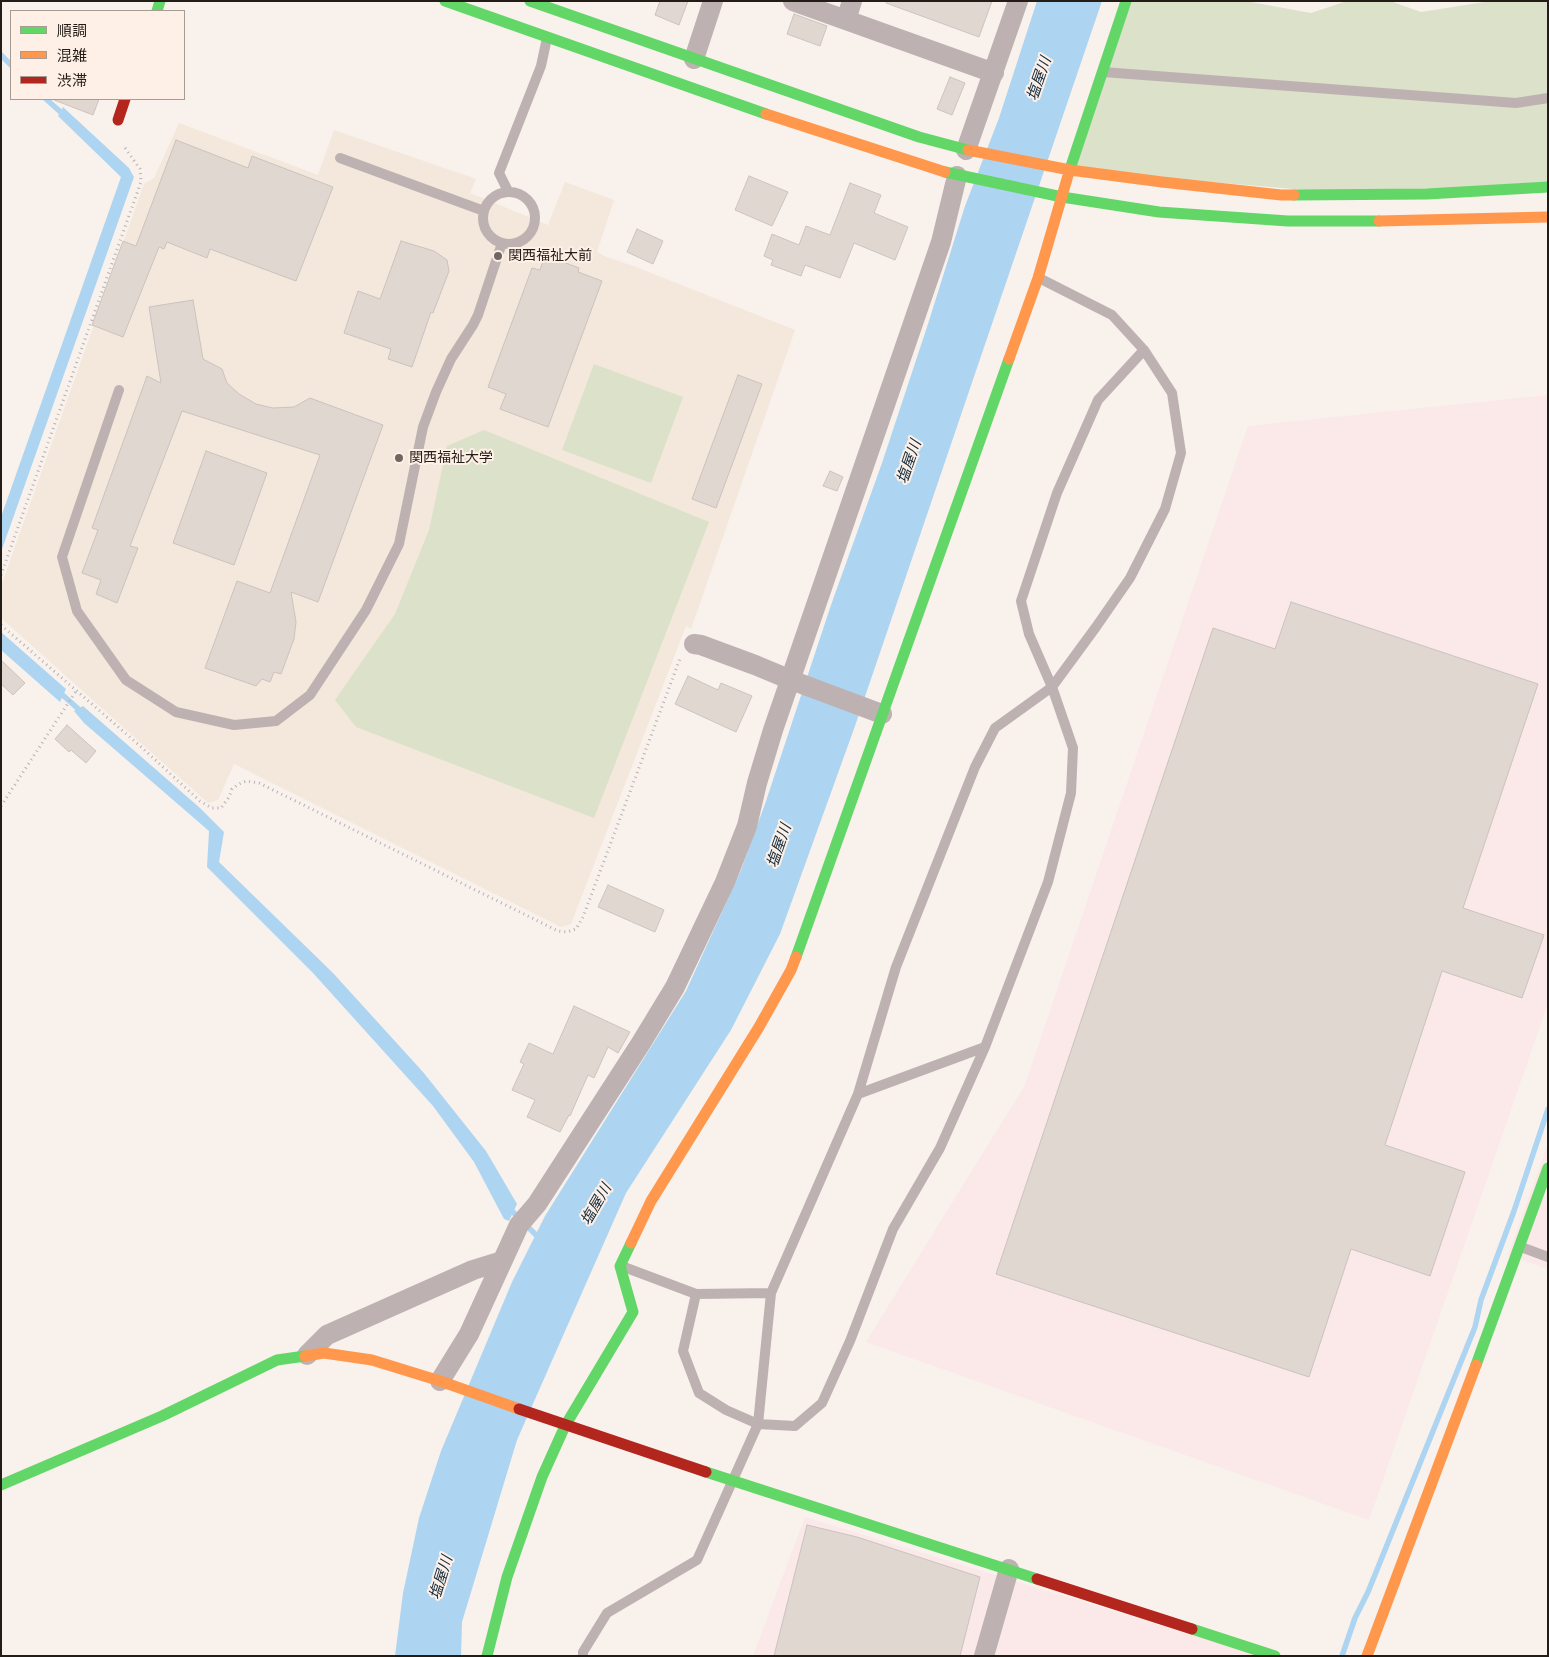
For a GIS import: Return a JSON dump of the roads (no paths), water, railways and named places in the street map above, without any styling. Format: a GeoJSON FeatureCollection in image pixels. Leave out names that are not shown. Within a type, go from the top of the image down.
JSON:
{"type":"FeatureCollection","features":[{"type":"Feature","properties":{"kind":"street"},"geometry":{"type":"LineString","coordinates":[[445,1],[552,24],[694,59],[920,137],[966,150],[1070,170],[1281,195],[1427,194],[1548,187]]}},
{"type":"Feature","properties":{"kind":"street"},"geometry":{"type":"LineString","coordinates":[[530,1],[552,24],[812,130],[957,176],[1159,212],[1288,221],[1425,221],[1548,217]]}},
{"type":"Feature","properties":{"kind":"street"},"geometry":{"type":"LineString","coordinates":[[694,59],[713,1]]}},
{"type":"Feature","properties":{"kind":"street"},"geometry":{"type":"LineString","coordinates":[[793,1],[849,11],[994,73]]}},
{"type":"Feature","properties":{"kind":"street"},"geometry":{"type":"LineString","coordinates":[[966,150],[1018,1]]}},
{"type":"Feature","properties":{"kind":"street"},"geometry":{"type":"LineString","coordinates":[[487,1656],[507,1577],[542,1478],[566,1426],[632,1312],[620,1266],[651,1201],[759,1027],[791,970],[1038,278],[1070,170],[1126,1]]}},
{"type":"Feature","properties":{"kind":"street"},"geometry":{"type":"LineString","coordinates":[[118,120],[125,100]]}},
{"type":"Feature","properties":{"kind":"street"},"geometry":{"type":"LineString","coordinates":[[446,1383],[519,1224],[537,1204],[641,1043],[679,979],[725,882],[747,826],[757,783],[791,680],[941,242],[957,176]]}},
{"type":"Feature","properties":{"kind":"street"},"geometry":{"type":"LineString","coordinates":[[694,644],[756,665],[882,714]]}},
{"type":"Feature","properties":{"kind":"street"},"geometry":{"type":"LineString","coordinates":[[1367,1656],[1548,1168]]}},
{"type":"Feature","properties":{"kind":"street"},"geometry":{"type":"LineString","coordinates":[[307,1355],[327,1335],[473,1270],[502,1261]]}},
{"type":"Feature","properties":{"kind":"street"},"geometry":{"type":"LineString","coordinates":[[1,1485],[162,1416],[277,1360],[324,1353],[372,1360],[446,1383],[566,1426],[1275,1656]]}},
{"type":"Feature","properties":{"kind":"street"},"geometry":{"type":"LineString","coordinates":[[984,1656],[1009,1569]]}},
{"type":"Feature","properties":{"kind":"lane"},"geometry":{"type":"LineString","coordinates":[[508,191],[499,174],[541,66],[552,24]]}},
{"type":"Feature","properties":{"kind":"lane"},"geometry":{"type":"LineString","coordinates":[[1103,72],[1516,103],[1548,98]]}},
{"type":"Feature","properties":{"kind":"lane"},"geometry":{"type":"LineString","coordinates":[[340,158],[484,211]]}},
{"type":"Feature","properties":{"kind":"lane"},"geometry":{"type":"LineString","coordinates":[[508,191],[516,192],[530,202],[534,210],[534,227],[522,241],[514,244],[502,243],[490,236],[485,228],[483,220],[484,211],[487,203],[493,197],[508,191]]}},
{"type":"Feature","properties":{"kind":"lane"},"geometry":{"type":"LineString","coordinates":[[119,390],[62,557],[77,611],[126,680],[176,712],[234,725],[276,721],[310,695],[366,610],[399,544],[423,427],[451,359],[478,315],[502,243]]}},
{"type":"Feature","properties":{"kind":"lane"},"geometry":{"type":"LineString","coordinates":[[583,1656],[583,1652],[607,1613],[651,1589],[697,1560],[758,1424],[771,1293],[858,1094],[896,967],[975,767],[995,728],[1052,687],[1130,578],[1165,509],[1181,453],[1172,393],[1144,350],[1112,315],[1038,278]]}},
{"type":"Feature","properties":{"kind":"lane"},"geometry":{"type":"LineString","coordinates":[[696,1294],[683,1351],[699,1393],[726,1410],[758,1424],[794,1426],[822,1403],[850,1341],[893,1229],[940,1148],[985,1046],[1048,882],[1071,793],[1073,748],[1052,687],[1029,634],[1021,601],[1057,492],[1098,400],[1144,350]]}},
{"type":"Feature","properties":{"kind":"lane"},"geometry":{"type":"LineString","coordinates":[[858,1094],[985,1046]]}},
{"type":"Feature","properties":{"kind":"lane"},"geometry":{"type":"LineString","coordinates":[[1520,1247],[1548,1256]]}},
{"type":"Feature","properties":{"kind":"lane"},"geometry":{"type":"LineString","coordinates":[[620,1266],[696,1294],[771,1293]]}},
{"type":"Feature","properties":{"kind":"water","name":"塩屋川"},"geometry":{"type":"Polygon","coordinates":[[[1037,1],[1102,1],[855,726],[780,934],[731,1030],[626,1193],[517,1440],[462,1622],[461,1656],[395,1656],[403,1593],[419,1518],[441,1451],[512,1282],[545,1216],[686,991],[741,870],[831,605],[882,463],[965,206],[999,118],[1037,1]]]}},
{"type":"Feature","properties":{"kind":"water"},"geometry":{"type":"Polygon","coordinates":[[[63,107],[129,168],[134,177],[1,552],[1,517],[121,177],[58,116],[63,107]]]}},
{"type":"Feature","properties":{"kind":"water"},"geometry":{"type":"Polygon","coordinates":[[[1,632],[66,689],[60,702],[1,650],[1,632]]]}},
{"type":"Feature","properties":{"kind":"water"},"geometry":{"type":"Polygon","coordinates":[[[83,706],[200,808],[224,832],[219,862],[333,973],[423,1072],[486,1151],[517,1204],[509,1221],[504,1219],[474,1162],[433,1106],[313,973],[207,867],[209,831],[84,723],[74,711],[83,706]]]}},
{"type":"Feature","properties":{"kind":"waterway"},"geometry":{"type":"LineString","coordinates":[[1,55],[10,64]]}},
{"type":"Feature","properties":{"kind":"waterway"},"geometry":{"type":"LineString","coordinates":[[47,100],[65,116]]}},
{"type":"Feature","properties":{"kind":"waterway"},"geometry":{"type":"LineString","coordinates":[[57,690],[84,714]]}},
{"type":"Feature","properties":{"kind":"waterway"},"geometry":{"type":"LineString","coordinates":[[1342,1656],[1355,1618],[1368,1592],[1475,1327],[1481,1300],[1514,1211],[1548,1109]]}},
{"type":"Feature","properties":{"kind":"waterway"},"geometry":{"type":"LineString","coordinates":[[509,1208],[540,1239]]}},
{"type":"Feature","properties":{"kind":"place","name":"関西福祉大前"},"geometry":{"type":"Point","coordinates":[498,256]}},
{"type":"Feature","properties":{"kind":"place","name":"関西福祉大学"},"geometry":{"type":"Point","coordinates":[399,458]}}]}
